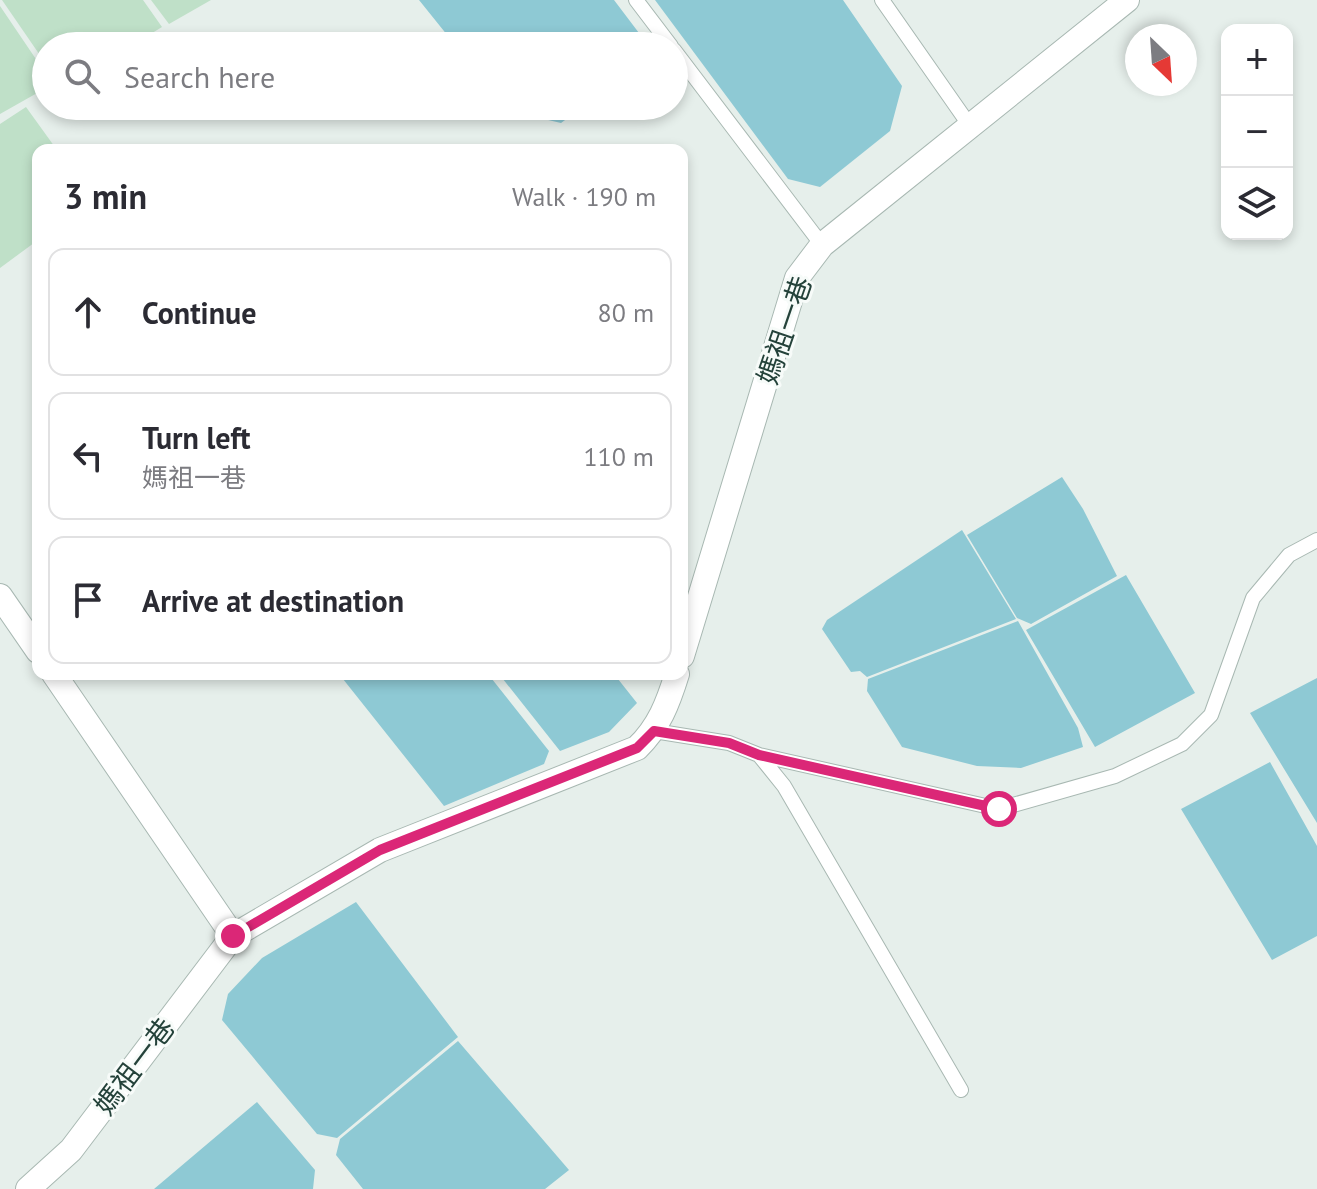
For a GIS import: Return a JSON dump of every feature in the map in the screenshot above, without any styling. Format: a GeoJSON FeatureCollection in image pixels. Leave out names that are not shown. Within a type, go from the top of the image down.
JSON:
{"type":"FeatureCollection","features":[{"type":"Feature","properties":{"kind":"street","name":"媽祖一巷"},"geometry":{"type":"LineString","coordinates":[[688,636],[797,278],[822,245],[1127,0]]}},
{"type":"Feature","properties":{"kind":"street"},"geometry":{"type":"LineString","coordinates":[[0,596],[32,642]]}},
{"type":"Feature","properties":{"kind":"street"},"geometry":{"type":"LineString","coordinates":[[58,680],[233,936]]}},
{"type":"Feature","properties":{"kind":"street"},"geometry":{"type":"LineString","coordinates":[[654,731],[675,680]]}},
{"type":"Feature","properties":{"kind":"street","name":"媽祖一巷"},"geometry":{"type":"LineString","coordinates":[[28,1189],[71,1150],[233,936],[380,850],[637,748],[654,731]]}},
{"type":"Feature","properties":{"kind":"lane"},"geometry":{"type":"LineString","coordinates":[[636,0],[660,32]]}},
{"type":"Feature","properties":{"kind":"lane"},"geometry":{"type":"LineString","coordinates":[[882,0],[970,126]]}},
{"type":"Feature","properties":{"kind":"lane"},"geometry":{"type":"LineString","coordinates":[[688,69],[822,245]]}},
{"type":"Feature","properties":{"kind":"lane"},"geometry":{"type":"LineString","coordinates":[[654,731],[729,743],[759,755],[999,809],[1115,776],[1182,744],[1211,715],[1253,598],[1289,555],[1317,540]]}},
{"type":"Feature","properties":{"kind":"lane"},"geometry":{"type":"LineString","coordinates":[[759,755],[784,786],[961,1090]]}},
{"type":"Feature","properties":{"kind":"green space"},"geometry":{"type":"Polygon","coordinates":[[[2,0],[143,0],[162,27],[154,32],[32,32],[32,44],[2,0]]]}},
{"type":"Feature","properties":{"kind":"green space"},"geometry":{"type":"Polygon","coordinates":[[[151,0],[211,0],[169,24],[151,0]]]}},
{"type":"Feature","properties":{"kind":"green space"},"geometry":{"type":"Polygon","coordinates":[[[0,6],[32,53],[32,96],[0,114],[0,6]]]}},
{"type":"Feature","properties":{"kind":"green space"},"geometry":{"type":"Polygon","coordinates":[[[26,107],[32,120],[35,120],[53,144],[32,144],[32,244],[0,268],[0,124],[26,107]]]}},
{"type":"Feature","properties":{"kind":"water"},"geometry":{"type":"Polygon","coordinates":[[[419,0],[614,0],[638,32],[445,32],[419,0]]]}},
{"type":"Feature","properties":{"kind":"water"},"geometry":{"type":"Polygon","coordinates":[[[655,0],[843,0],[902,86],[890,131],[820,187],[788,179],[688,44],[688,32],[679,32],[655,0]]]}},
{"type":"Feature","properties":{"kind":"water"},"geometry":{"type":"Polygon","coordinates":[[[1062,477],[1083,509],[1117,576],[1031,624],[1017,618],[967,535],[1062,477]]]}},
{"type":"Feature","properties":{"kind":"water"},"geometry":{"type":"Polygon","coordinates":[[[962,530],[1016,619],[867,677],[860,671],[851,672],[822,629],[827,620],[962,530]]]}},
{"type":"Feature","properties":{"kind":"water"},"geometry":{"type":"Polygon","coordinates":[[[1126,575],[1195,693],[1095,747],[1026,630],[1126,575]]]}},
{"type":"Feature","properties":{"kind":"water"},"geometry":{"type":"Polygon","coordinates":[[[1018,621],[1078,728],[1083,747],[1021,768],[977,766],[902,747],[867,691],[868,679],[1018,621]]]}},
{"type":"Feature","properties":{"kind":"water"},"geometry":{"type":"Polygon","coordinates":[[[1317,678],[1317,823],[1250,713],[1317,678]]]}},
{"type":"Feature","properties":{"kind":"water"},"geometry":{"type":"Polygon","coordinates":[[[344,680],[493,680],[549,751],[544,764],[444,806],[344,680]]]}},
{"type":"Feature","properties":{"kind":"water"},"geometry":{"type":"Polygon","coordinates":[[[504,680],[619,680],[637,703],[609,732],[560,751],[504,680]]]}},
{"type":"Feature","properties":{"kind":"water"},"geometry":{"type":"Polygon","coordinates":[[[1270,762],[1317,846],[1317,936],[1272,960],[1181,809],[1270,762]]]}},
{"type":"Feature","properties":{"kind":"water"},"geometry":{"type":"Polygon","coordinates":[[[356,902],[458,1037],[337,1138],[317,1134],[222,1020],[228,994],[262,958],[356,902]]]}},
{"type":"Feature","properties":{"kind":"water"},"geometry":{"type":"Polygon","coordinates":[[[458,1041],[569,1170],[545,1189],[363,1189],[336,1155],[340,1139],[458,1041]]]}},
{"type":"Feature","properties":{"kind":"water"},"geometry":{"type":"Polygon","coordinates":[[[257,1102],[315,1170],[313,1189],[154,1189],[257,1102]]]}},
{"type":"Feature","properties":{"kind":"route"},"geometry":{"type":"LineString","coordinates":[[233,936],[380,850],[637,748],[654,731],[729,743],[759,755],[999,809]]}}]}
